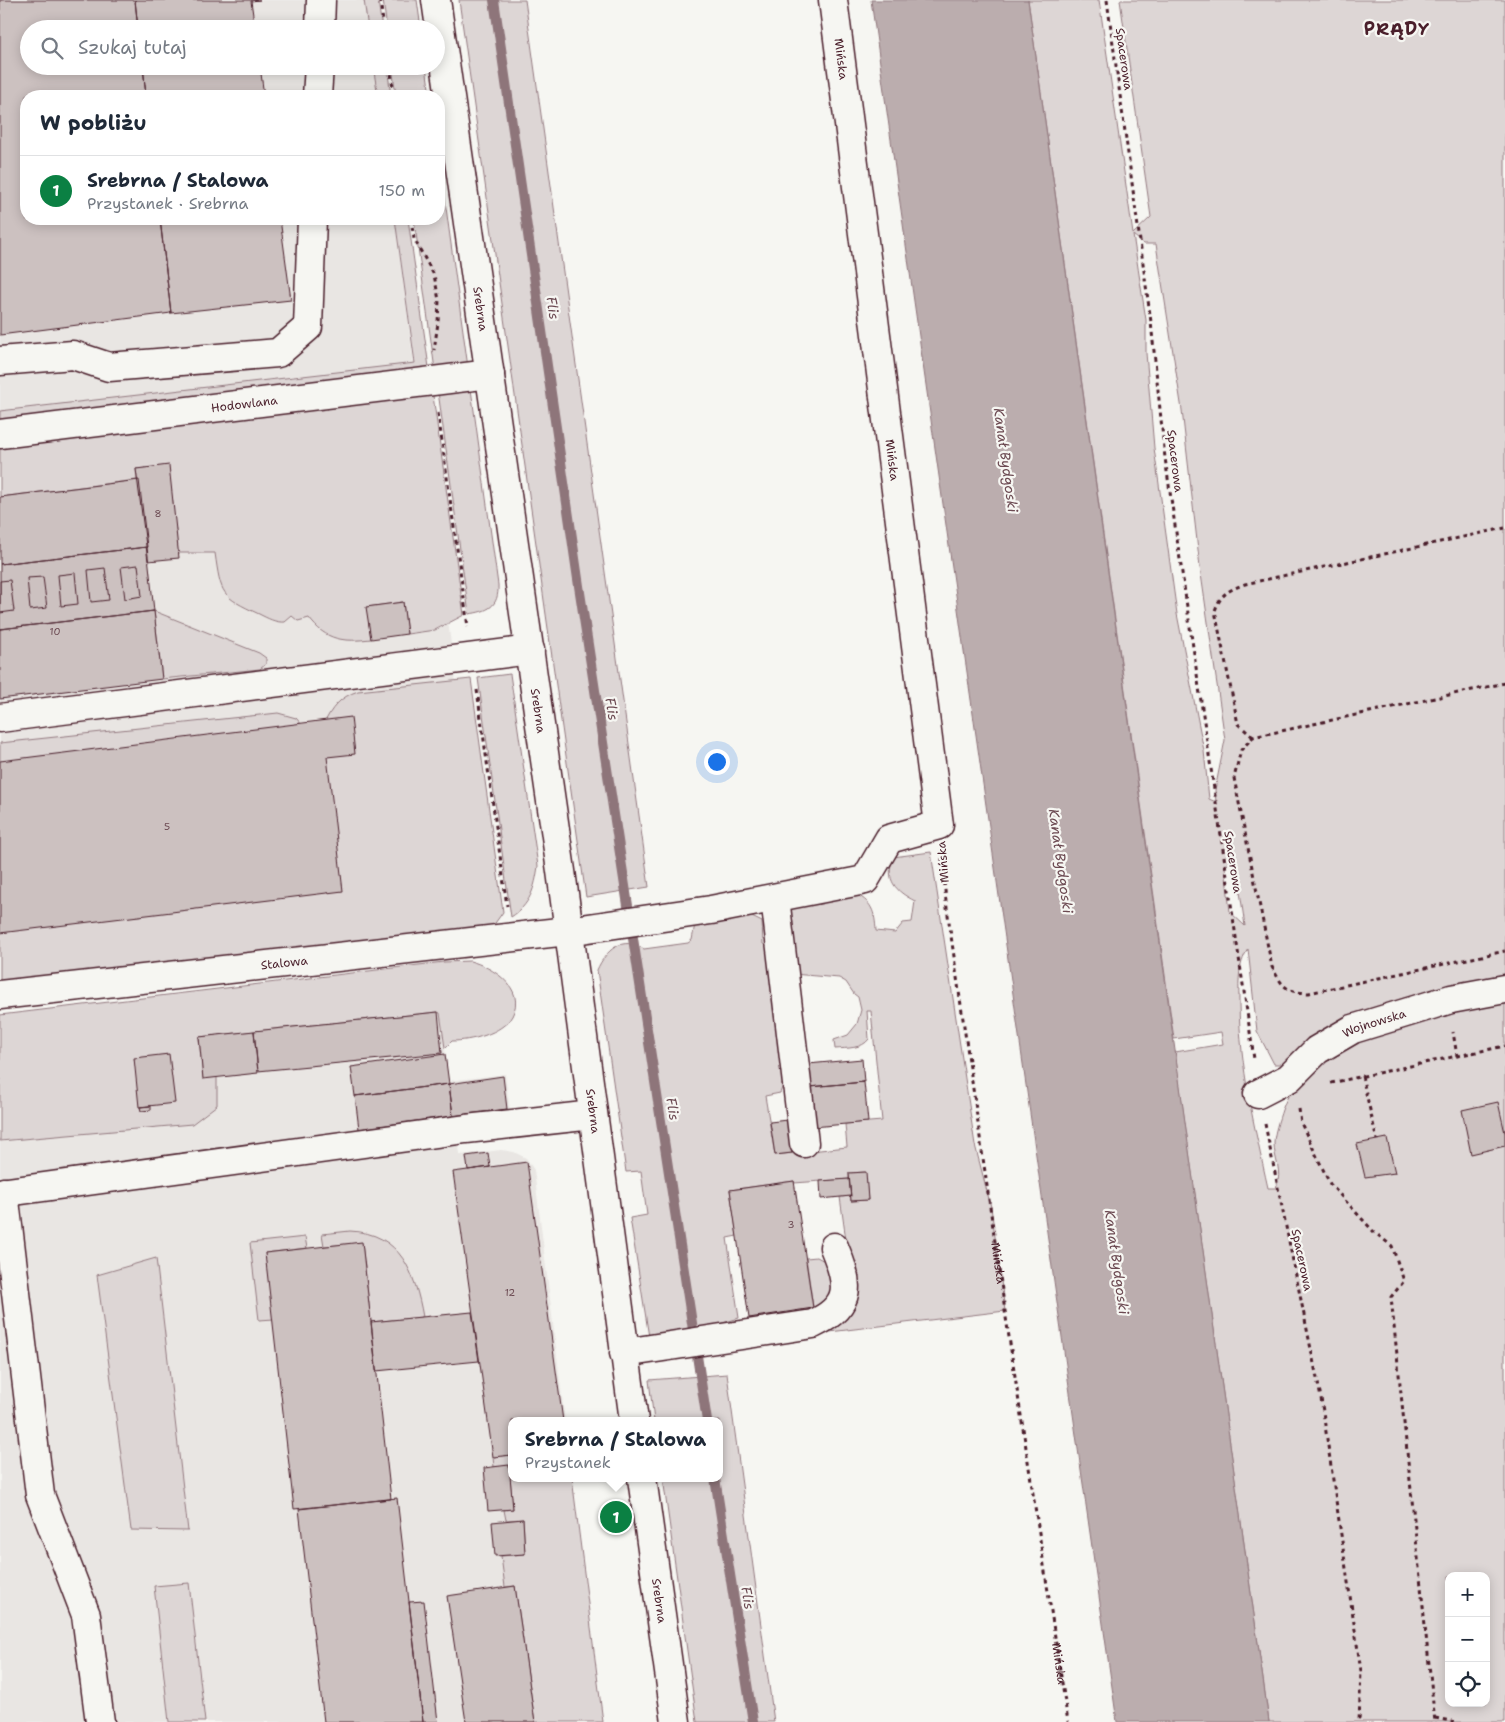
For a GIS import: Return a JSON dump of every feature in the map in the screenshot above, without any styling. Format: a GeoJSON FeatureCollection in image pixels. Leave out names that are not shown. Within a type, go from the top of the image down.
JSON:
{"type":"FeatureCollection","features":[{"type":"Feature","properties":{"kind":"street"},"geometry":{"type":"LineString","coordinates":[[321,20],[322,0]]}},
{"type":"Feature","properties":{"kind":"street","name":"Srebrna"},"geometry":{"type":"LineString","coordinates":[[436,0],[439,20]]}},
{"type":"Feature","properties":{"kind":"street","name":"Mińska"},"geometry":{"type":"LineString","coordinates":[[833,0],[939,825]]}},
{"type":"Feature","properties":{"kind":"street","name":"Srebrna"},"geometry":{"type":"LineString","coordinates":[[445,62],[530,650],[633,1417]]}},
{"type":"Feature","properties":{"kind":"street"},"geometry":{"type":"LineString","coordinates":[[317,90],[318,75]]}},
{"type":"Feature","properties":{"kind":"street"},"geometry":{"type":"LineString","coordinates":[[0,361],[73,355],[108,367],[278,353],[308,327],[312,225]]}},
{"type":"Feature","properties":{"kind":"street","name":"Hodowlana"},"geometry":{"type":"LineString","coordinates":[[0,434],[490,374]]}},
{"type":"Feature","properties":{"kind":"street"},"geometry":{"type":"LineString","coordinates":[[0,718],[530,650]]}},
{"type":"Feature","properties":{"kind":"street","name":"Stalowa"},"geometry":{"type":"LineString","coordinates":[[0,995],[568,931],[775,898],[865,880],[889,839],[939,825]]}},
{"type":"Feature","properties":{"kind":"street"},"geometry":{"type":"LineString","coordinates":[[775,898],[804,1143]]}},
{"type":"Feature","properties":{"kind":"street","name":"Wojnowska"},"geometry":{"type":"LineString","coordinates":[[1258,1094],[1289,1078],[1317,1050],[1353,1029],[1451,999],[1505,989]]}},
{"type":"Feature","properties":{"kind":"street"},"geometry":{"type":"LineString","coordinates":[[100,1722],[86,1615],[40,1495],[2,1192],[466,1129],[593,1115]]}},
{"type":"Feature","properties":{"kind":"street"},"geometry":{"type":"LineString","coordinates":[[624,1353],[813,1324],[826,1318],[836,1310],[846,1287],[845,1273],[834,1247]]}},
{"type":"Feature","properties":{"kind":"street","name":"Srebrna"},"geometry":{"type":"LineString","coordinates":[[643,1482],[676,1722]]}},
{"type":"Feature","properties":{"kind":"path"},"geometry":{"type":"LineString","coordinates":[[380,0],[383,20]]}},
{"type":"Feature","properties":{"kind":"path","name":"Spacerowa"},"geometry":{"type":"LineString","coordinates":[[1107,0],[1151,322],[1165,458],[1258,1094],[1321,1398],[1361,1671],[1359,1722]]}},
{"type":"Feature","properties":{"kind":"path"},"geometry":{"type":"LineString","coordinates":[[391,75],[393,90]]}},
{"type":"Feature","properties":{"kind":"path"},"geometry":{"type":"LineString","coordinates":[[412,225],[414,239],[434,275],[439,300],[438,323],[431,365],[511,937]]}},
{"type":"Feature","properties":{"kind":"path"},"geometry":{"type":"LineString","coordinates":[[1253,737],[1238,724],[1216,612],[1218,601],[1228,590],[1245,584],[1505,528]]}},
{"type":"Feature","properties":{"kind":"path"},"geometry":{"type":"LineString","coordinates":[[1505,683],[1253,737],[1241,750],[1234,778],[1272,967],[1282,985],[1292,993],[1309,994],[1505,951]]}},
{"type":"Feature","properties":{"kind":"path","name":"Mińska"},"geometry":{"type":"LineString","coordinates":[[939,825],[946,901],[1068,1722]]}},
{"type":"Feature","properties":{"kind":"path"},"geometry":{"type":"LineString","coordinates":[[1451,999],[1457,1056]]}},
{"type":"Feature","properties":{"kind":"path"},"geometry":{"type":"LineString","coordinates":[[1326,1084],[1505,1046]]}},
{"type":"Feature","properties":{"kind":"path"},"geometry":{"type":"LineString","coordinates":[[1362,1076],[1377,1140]]}},
{"type":"Feature","properties":{"kind":"path"},"geometry":{"type":"LineString","coordinates":[[1299,1107],[1301,1123],[1330,1184],[1374,1232],[1392,1246],[1404,1281],[1391,1297],[1435,1720],[1456,1722]]}},
{"type":"Feature","properties":{"kind":"shaded area"},"geometry":{"type":"Polygon","coordinates":[[[0,0],[364,0],[367,20],[20,20],[20,75],[374,75],[377,90],[20,90],[20,225],[396,225],[456,682],[0,968],[0,0]]]}},
{"type":"Feature","properties":{"kind":"shaded area"},"geometry":{"type":"Polygon","coordinates":[[[364,0],[378,0],[381,20],[367,20],[364,0]]]}},
{"type":"Feature","properties":{"kind":"shaded area"},"geometry":{"type":"Polygon","coordinates":[[[383,0],[417,0],[420,20],[386,20],[383,0]]]}},
{"type":"Feature","properties":{"kind":"shaded area"},"geometry":{"type":"Polygon","coordinates":[[[459,0],[525,0],[649,887],[586,897],[459,0]]]}},
{"type":"Feature","properties":{"kind":"shaded area"},"geometry":{"type":"Polygon","coordinates":[[[1028,0],[1099,0],[1133,234],[1151,217],[1120,0],[1505,0],[1505,981],[1476,985],[1336,1025],[1309,1044],[1302,1055],[1291,1064],[1274,1064],[1257,1031],[1248,949],[1240,968],[1239,989],[1240,1028],[1245,1074],[1268,1188],[1276,1188],[1278,1181],[1279,1175],[1274,1143],[1282,1110],[1297,1081],[1319,1059],[1346,1042],[1376,1028],[1409,1018],[1505,998],[1505,1722],[1269,1722],[1175,1052],[1223,1044],[1221,1032],[1174,1039],[1028,0]],[[1133,235],[1146,320],[1146,353],[1154,448],[1177,614],[1204,751],[1209,799],[1216,802],[1215,790],[1225,740],[1200,567],[1182,410],[1156,244],[1144,244],[1133,235]],[[1235,857],[1225,867],[1230,912],[1245,926],[1235,857]]]}},
{"type":"Feature","properties":{"kind":"shaded area"},"geometry":{"type":"Polygon","coordinates":[[[374,75],[388,75],[390,90],[377,90],[374,75]]]}},
{"type":"Feature","properties":{"kind":"shaded area"},"geometry":{"type":"Polygon","coordinates":[[[393,75],[427,75],[429,90],[395,90],[393,75]]]}},
{"type":"Feature","properties":{"kind":"shaded area"},"geometry":{"type":"Polygon","coordinates":[[[445,201],[498,585],[497,598],[491,607],[469,614],[415,225],[445,225],[445,201]]]}},
{"type":"Feature","properties":{"kind":"shaded area"},"geometry":{"type":"Polygon","coordinates":[[[396,225],[409,225],[464,615],[435,630],[407,634],[403,602],[367,607],[371,639],[352,640],[329,636],[315,626],[309,618],[298,621],[292,616],[285,622],[278,622],[237,603],[225,593],[219,578],[215,553],[178,553],[168,466],[136,469],[137,480],[0,497],[0,411],[415,363],[396,225]]]}},
{"type":"Feature","properties":{"kind":"shaded area"},"geometry":{"type":"Polygon","coordinates":[[[154,611],[259,653],[266,658],[266,664],[260,669],[162,679],[154,611]]]}},
{"type":"Feature","properties":{"kind":"shaded area"},"geometry":{"type":"Polygon","coordinates":[[[510,674],[538,866],[535,882],[527,901],[511,917],[478,678],[510,674]]]}},
{"type":"Feature","properties":{"kind":"shaded area"},"geometry":{"type":"Polygon","coordinates":[[[471,679],[503,912],[493,926],[0,985],[0,743],[278,713],[296,718],[303,726],[323,726],[329,714],[341,700],[358,691],[471,679]]]}},
{"type":"Feature","properties":{"kind":"shaded area"},"geometry":{"type":"Polygon","coordinates":[[[931,852],[975,1145],[991,1207],[1005,1311],[813,1334],[850,1269],[840,1197],[851,1196],[851,1201],[868,1200],[865,1172],[849,1173],[849,1179],[794,1183],[794,1181],[730,1190],[737,1236],[727,1238],[739,1318],[696,1331],[649,1337],[630,1218],[647,1215],[641,1171],[626,1172],[597,970],[605,956],[622,944],[636,945],[644,949],[688,943],[692,940],[695,924],[748,915],[762,922],[763,944],[771,947],[786,1077],[780,1093],[765,1096],[775,1155],[847,1147],[845,1124],[882,1121],[871,1011],[867,1011],[869,1039],[862,1045],[835,1049],[834,1040],[848,1035],[857,1024],[861,1010],[858,997],[846,982],[839,978],[793,974],[786,909],[853,893],[864,900],[871,908],[875,918],[876,931],[895,933],[903,923],[912,922],[915,901],[897,889],[891,878],[890,872],[893,857],[931,852]]]}},
{"type":"Feature","properties":{"kind":"shaded area"},"geometry":{"type":"Polygon","coordinates":[[[470,961],[488,968],[505,980],[515,996],[512,1016],[501,1028],[493,1032],[468,1040],[452,1041],[445,1048],[440,1013],[438,1012],[199,1037],[203,1078],[217,1077],[217,1105],[192,1124],[0,1141],[0,1015],[444,962],[470,961]]]}},
{"type":"Feature","properties":{"kind":"shaded area"},"geometry":{"type":"Polygon","coordinates":[[[439,1001],[449,1081],[505,1074],[510,1110],[456,1119],[460,1155],[501,1150],[514,1152],[526,1158],[534,1170],[565,1417],[508,1417],[508,1482],[573,1482],[603,1722],[0,1722],[0,1051],[439,1001]]]}},
{"type":"Feature","properties":{"kind":"shaded area"},"geometry":{"type":"Polygon","coordinates":[[[350,1231],[367,1233],[382,1239],[403,1258],[415,1285],[423,1317],[371,1322],[362,1243],[324,1246],[322,1234],[350,1231]]]}},
{"type":"Feature","properties":{"kind":"shaded area"},"geometry":{"type":"Polygon","coordinates":[[[305,1237],[307,1248],[265,1253],[274,1319],[259,1320],[250,1243],[305,1237]]]}},
{"type":"Feature","properties":{"kind":"shaded area"},"geometry":{"type":"Polygon","coordinates":[[[817,1257],[830,1264],[832,1289],[828,1299],[809,1316],[807,1309],[813,1307],[806,1258],[817,1257]]]}},
{"type":"Feature","properties":{"kind":"shaded area"},"geometry":{"type":"Polygon","coordinates":[[[156,1258],[188,1531],[131,1530],[97,1275],[156,1258]]]}},
{"type":"Feature","properties":{"kind":"shaded area"},"geometry":{"type":"Polygon","coordinates":[[[727,1374],[774,1722],[697,1722],[664,1482],[723,1482],[723,1417],[654,1417],[649,1380],[727,1374]]]}},
{"type":"Feature","properties":{"kind":"shaded area"},"geometry":{"type":"Polygon","coordinates":[[[508,1455],[508,1466],[494,1467],[493,1457],[508,1455]]]}},
{"type":"Feature","properties":{"kind":"shaded area"},"geometry":{"type":"Polygon","coordinates":[[[510,1482],[573,1482],[603,1722],[535,1722],[515,1586],[505,1587],[501,1556],[525,1554],[523,1519],[506,1520],[504,1510],[513,1509],[510,1482]]]}},
{"type":"Feature","properties":{"kind":"shaded area"},"geometry":{"type":"Polygon","coordinates":[[[189,1583],[205,1722],[169,1722],[154,1586],[189,1583]]]}},
{"type":"Feature","properties":{"kind":"water","name":"Kanał Bydgoski"},"geometry":{"type":"Polygon","coordinates":[[[871,0],[1028,0],[1269,1722],[1117,1722],[871,0]]]}},
{"type":"Feature","properties":{"kind":"building"},"geometry":{"type":"Polygon","coordinates":[[[0,0],[135,0],[137,20],[20,20],[20,75],[144,75],[145,90],[20,90],[20,225],[161,225],[171,313],[0,335],[0,0]]]}},
{"type":"Feature","properties":{"kind":"building"},"geometry":{"type":"Polygon","coordinates":[[[135,0],[260,0],[251,1],[254,20],[137,20],[135,0]]]}},
{"type":"Feature","properties":{"kind":"building"},"geometry":{"type":"Polygon","coordinates":[[[144,75],[261,75],[263,90],[145,90],[144,75]]]}},
{"type":"Feature","properties":{"kind":"building"},"geometry":{"type":"Polygon","coordinates":[[[161,225],[281,225],[291,300],[171,313],[161,225]]]}},
{"type":"Feature","properties":{"kind":"building"},"geometry":{"type":"Polygon","coordinates":[[[169,465],[179,558],[148,561],[136,469],[169,465]]]}},
{"type":"Feature","properties":{"kind":"building"},"geometry":{"type":"Polygon","coordinates":[[[139,480],[147,547],[0,564],[0,497],[139,480]]]}},
{"type":"Feature","properties":{"kind":"building"},"geometry":{"type":"Polygon","coordinates":[[[147,547],[154,611],[0,629],[0,564],[147,547]]]}},
{"type":"Feature","properties":{"kind":"building"},"geometry":{"type":"Polygon","coordinates":[[[138,565],[142,596],[125,599],[121,567],[138,565]]]}},
{"type":"Feature","properties":{"kind":"building"},"geometry":{"type":"Polygon","coordinates":[[[105,568],[109,600],[91,602],[88,570],[105,568]]]}},
{"type":"Feature","properties":{"kind":"building"},"geometry":{"type":"Polygon","coordinates":[[[75,573],[78,604],[61,606],[58,575],[75,573]]]}},
{"type":"Feature","properties":{"kind":"building"},"geometry":{"type":"Polygon","coordinates":[[[43,577],[47,608],[30,610],[27,578],[43,577]]]}},
{"type":"Feature","properties":{"kind":"building"},"geometry":{"type":"Polygon","coordinates":[[[10,580],[14,611],[0,613],[0,581],[10,580]]]}},
{"type":"Feature","properties":{"kind":"building"},"geometry":{"type":"Polygon","coordinates":[[[403,602],[407,634],[371,639],[366,607],[403,602]]]}},
{"type":"Feature","properties":{"kind":"building"},"geometry":{"type":"Polygon","coordinates":[[[154,611],[162,679],[0,699],[0,629],[154,611]]]}},
{"type":"Feature","properties":{"kind":"building"},"geometry":{"type":"Polygon","coordinates":[[[351,717],[355,754],[327,757],[343,891],[0,933],[0,761],[351,717]]]}},
{"type":"Feature","properties":{"kind":"building"},"geometry":{"type":"Polygon","coordinates":[[[438,1012],[442,1053],[258,1071],[254,1031],[438,1012]]]}},
{"type":"Feature","properties":{"kind":"building"},"geometry":{"type":"Polygon","coordinates":[[[254,1031],[258,1073],[203,1079],[199,1037],[254,1031]]]}},
{"type":"Feature","properties":{"kind":"building"},"geometry":{"type":"Polygon","coordinates":[[[169,1054],[175,1103],[139,1107],[134,1058],[169,1054]]]}},
{"type":"Feature","properties":{"kind":"building"},"geometry":{"type":"Polygon","coordinates":[[[445,1054],[449,1084],[355,1096],[351,1067],[445,1054]]]}},
{"type":"Feature","properties":{"kind":"building"},"geometry":{"type":"Polygon","coordinates":[[[862,1059],[864,1082],[810,1087],[808,1064],[862,1059]]]}},
{"type":"Feature","properties":{"kind":"building"},"geometry":{"type":"Polygon","coordinates":[[[503,1076],[507,1109],[453,1116],[449,1084],[503,1076]]]}},
{"type":"Feature","properties":{"kind":"building"},"geometry":{"type":"Polygon","coordinates":[[[864,1082],[868,1122],[813,1127],[810,1087],[864,1082]]]}},
{"type":"Feature","properties":{"kind":"building"},"geometry":{"type":"Polygon","coordinates":[[[449,1084],[453,1116],[359,1129],[355,1096],[449,1084]]]}},
{"type":"Feature","properties":{"kind":"building"},"geometry":{"type":"Polygon","coordinates":[[[1498,1102],[1505,1133],[1505,1146],[1471,1154],[1462,1110],[1498,1102]]]}},
{"type":"Feature","properties":{"kind":"building"},"geometry":{"type":"Polygon","coordinates":[[[151,1106],[151,1110],[141,1111],[140,1107],[151,1106]]]}},
{"type":"Feature","properties":{"kind":"building"},"geometry":{"type":"Polygon","coordinates":[[[787,1120],[792,1153],[775,1155],[770,1122],[787,1120]]]}},
{"type":"Feature","properties":{"kind":"building"},"geometry":{"type":"Polygon","coordinates":[[[1387,1138],[1395,1173],[1365,1177],[1357,1144],[1387,1138]]]}},
{"type":"Feature","properties":{"kind":"building"},"geometry":{"type":"Polygon","coordinates":[[[488,1153],[490,1167],[468,1170],[466,1156],[488,1153]]]}},
{"type":"Feature","properties":{"kind":"building"},"geometry":{"type":"Polygon","coordinates":[[[527,1162],[562,1417],[508,1417],[508,1455],[493,1457],[453,1172],[527,1162]]]}},
{"type":"Feature","properties":{"kind":"building"},"geometry":{"type":"Polygon","coordinates":[[[866,1172],[868,1200],[851,1201],[849,1173],[866,1172]]]}},
{"type":"Feature","properties":{"kind":"building"},"geometry":{"type":"Polygon","coordinates":[[[849,1179],[851,1196],[821,1199],[820,1181],[849,1179]]]}},
{"type":"Feature","properties":{"kind":"building"},"geometry":{"type":"Polygon","coordinates":[[[794,1181],[813,1308],[749,1318],[730,1190],[794,1181]]]}},
{"type":"Feature","properties":{"kind":"building"},"geometry":{"type":"Polygon","coordinates":[[[362,1242],[391,1499],[294,1509],[265,1253],[362,1242]]]}},
{"type":"Feature","properties":{"kind":"building"},"geometry":{"type":"Polygon","coordinates":[[[472,1312],[479,1361],[376,1371],[371,1322],[472,1312]]]}},
{"type":"Feature","properties":{"kind":"building"},"geometry":{"type":"Polygon","coordinates":[[[508,1465],[508,1482],[511,1482],[513,1509],[488,1511],[484,1468],[508,1465]]]}},
{"type":"Feature","properties":{"kind":"building"},"geometry":{"type":"Polygon","coordinates":[[[397,1498],[423,1722],[324,1722],[299,1509],[397,1498]]]}},
{"type":"Feature","properties":{"kind":"building"},"geometry":{"type":"Polygon","coordinates":[[[523,1519],[525,1554],[495,1556],[492,1522],[523,1519]]]}},
{"type":"Feature","properties":{"kind":"building"},"geometry":{"type":"Polygon","coordinates":[[[515,1586],[535,1722],[466,1722],[447,1596],[515,1586]]]}},
{"type":"Feature","properties":{"kind":"building"},"geometry":{"type":"Polygon","coordinates":[[[424,1601],[438,1722],[423,1722],[409,1602],[424,1601]]]}},
{"type":"Feature","properties":{"kind":"waterway","name":"Flis"},"geometry":{"type":"LineString","coordinates":[[494,0],[579,586],[706,1417]]}},
{"type":"Feature","properties":{"kind":"waterway","name":"Flis"},"geometry":{"type":"LineString","coordinates":[[716,1482],[753,1722]]}},
{"type":"Feature","properties":{"kind":"place","name":"Srebrna / Stalowa"},"geometry":{"type":"Point","coordinates":[616,1517]}},
{"type":"Feature","properties":{"kind":"district","name":"PRĄDY"},"geometry":{"type":"Point","coordinates":[1397,29]}}]}
